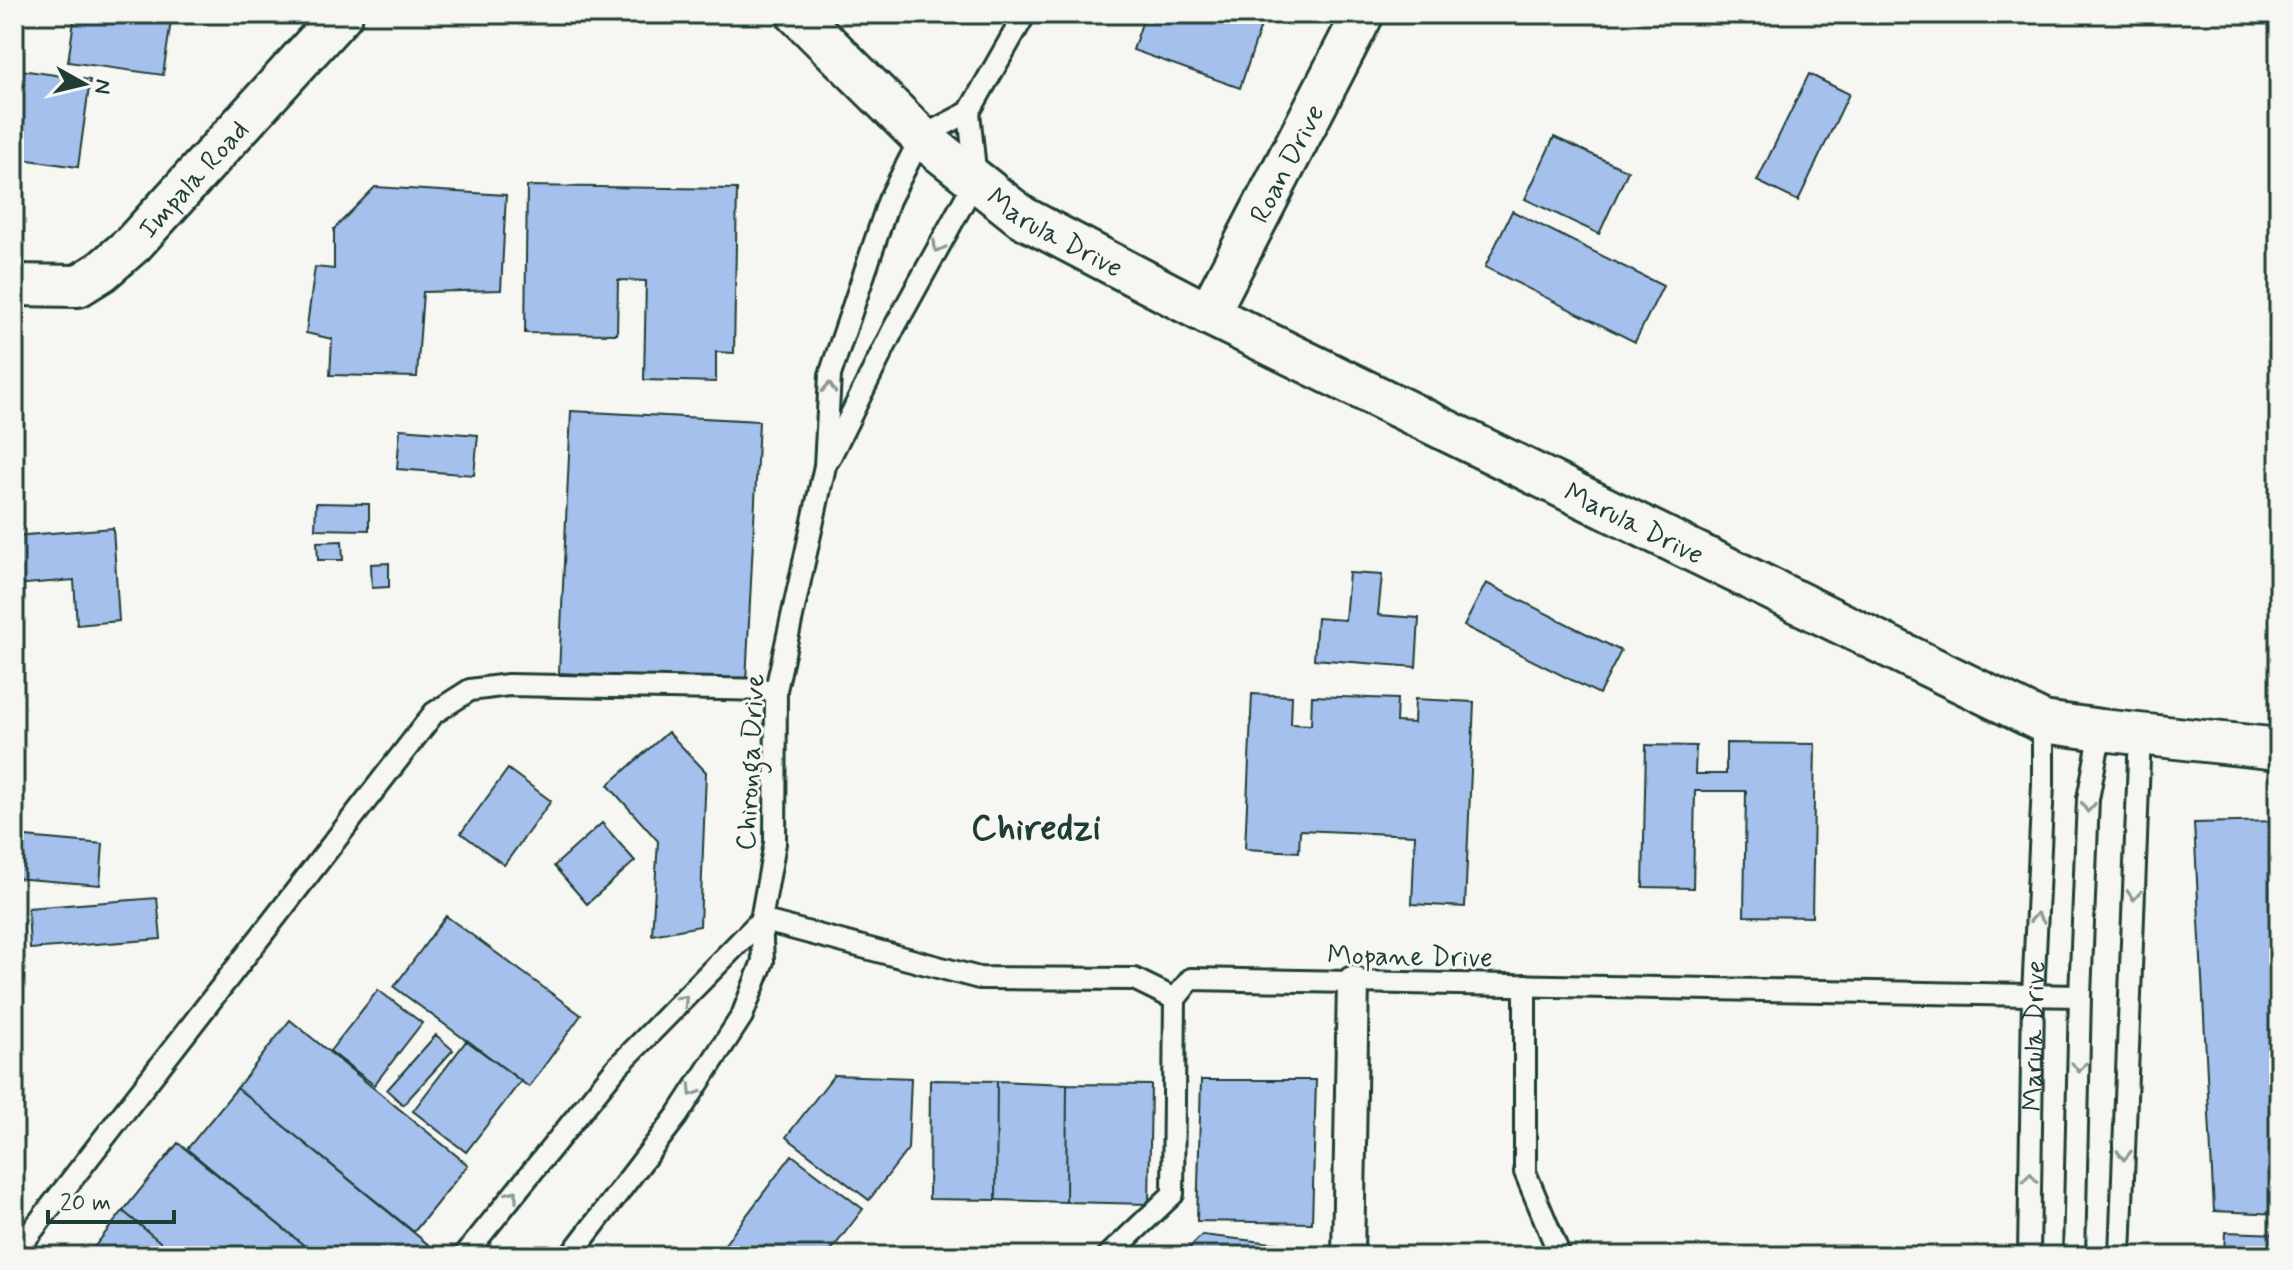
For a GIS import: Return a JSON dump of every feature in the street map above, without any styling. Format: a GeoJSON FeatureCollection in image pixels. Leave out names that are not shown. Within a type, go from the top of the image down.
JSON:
{"type":"FeatureCollection","features":[{"type":"Feature","properties":{"kind":"street","name":"Impala Road"},"geometry":{"type":"LineString","coordinates":[[14,285],[78,286],[102,271],[133,244],[342,14]]}},
{"type":"Feature","properties":{"kind":"street","name":"Marula Drive"},"geometry":{"type":"LineString","coordinates":[[797,14],[921,137],[1022,217],[1208,314],[2043,722]]}},
{"type":"Feature","properties":{"kind":"street","name":"Roan Drive"},"geometry":{"type":"LineString","coordinates":[[1208,314],[1363,14]]}},
{"type":"Feature","properties":{"kind":"street"},"geometry":{"type":"LineString","coordinates":[[2043,722],[2279,749]]}},
{"type":"Feature","properties":{"kind":"street"},"geometry":{"type":"LineString","coordinates":[[1348,1256],[1353,982]]}},
{"type":"Feature","properties":{"kind":"lane"},"geometry":{"type":"LineString","coordinates":[[825,466],[830,375],[889,200],[921,137],[969,112],[1025,14]]}},
{"type":"Feature","properties":{"kind":"lane"},"geometry":{"type":"LineString","coordinates":[[825,466],[894,328],[976,179],[969,112]]}},
{"type":"Feature","properties":{"kind":"lane","name":"Chironga Drive"},"geometry":{"type":"LineString","coordinates":[[570,1256],[677,1116],[742,1016],[763,961],[761,920],[775,843],[776,690],[825,466]]}},
{"type":"Feature","properties":{"kind":"lane"},"geometry":{"type":"LineString","coordinates":[[14,1254],[434,713],[470,690],[508,685],[776,690]]}},
{"type":"Feature","properties":{"kind":"lane","name":"Marula Drive"},"geometry":{"type":"LineString","coordinates":[[2029,1256],[2033,996],[2043,722]]}},
{"type":"Feature","properties":{"kind":"lane","name":"Marula Drive"},"geometry":{"type":"LineString","coordinates":[[2074,1256],[2088,799],[2101,730]]}},
{"type":"Feature","properties":{"kind":"lane"},"geometry":{"type":"LineString","coordinates":[[2120,1256],[2140,733]]}},
{"type":"Feature","properties":{"kind":"lane"},"geometry":{"type":"LineString","coordinates":[[464,1256],[616,1068],[761,920],[979,978],[1134,979],[1175,999],[1173,1194],[1108,1256]]}},
{"type":"Feature","properties":{"kind":"lane","name":"Mopane Drive"},"geometry":{"type":"LineString","coordinates":[[1175,999],[1191,979],[2080,996]]}},
{"type":"Feature","properties":{"kind":"lane"},"geometry":{"type":"LineString","coordinates":[[1525,985],[1525,1172],[1560,1256]]}},
{"type":"Feature","properties":{"kind":"building"},"geometry":{"type":"Polygon","coordinates":[[[75,14],[172,14],[163,75],[68,62],[75,14]]]}},
{"type":"Feature","properties":{"kind":"building"},"geometry":{"type":"Polygon","coordinates":[[[1145,14],[1265,14],[1240,88],[1133,50],[1145,14]]]}},
{"type":"Feature","properties":{"kind":"building"},"geometry":{"type":"Polygon","coordinates":[[[14,69],[90,80],[78,167],[14,158],[14,69]]]}},
{"type":"Feature","properties":{"kind":"building"},"geometry":{"type":"Polygon","coordinates":[[[1809,74],[1849,94],[1798,201],[1757,181],[1809,74]]]}},
{"type":"Feature","properties":{"kind":"building"},"geometry":{"type":"Polygon","coordinates":[[[1554,137],[1628,171],[1599,234],[1525,199],[1554,137]]]}},
{"type":"Feature","properties":{"kind":"building"},"geometry":{"type":"Polygon","coordinates":[[[527,186],[737,189],[734,353],[716,352],[716,382],[644,380],[646,281],[618,280],[617,334],[525,333],[527,186]]]}},
{"type":"Feature","properties":{"kind":"building"},"geometry":{"type":"Polygon","coordinates":[[[375,187],[506,195],[501,290],[423,292],[417,377],[330,375],[332,339],[306,333],[315,267],[334,269],[334,229],[375,187]]]}},
{"type":"Feature","properties":{"kind":"building"},"geometry":{"type":"Polygon","coordinates":[[[1512,211],[1663,286],[1635,342],[1485,267],[1512,211]]]}},
{"type":"Feature","properties":{"kind":"building"},"geometry":{"type":"Polygon","coordinates":[[[571,411],[759,421],[746,682],[559,673],[571,411]]]}},
{"type":"Feature","properties":{"kind":"building"},"geometry":{"type":"Polygon","coordinates":[[[400,429],[478,435],[474,475],[397,469],[400,429]]]}},
{"type":"Feature","properties":{"kind":"building"},"geometry":{"type":"Polygon","coordinates":[[[316,503],[369,504],[369,530],[315,529],[316,503]]]}},
{"type":"Feature","properties":{"kind":"building"},"geometry":{"type":"Polygon","coordinates":[[[113,528],[119,621],[77,625],[74,580],[14,585],[14,536],[113,528]]]}},
{"type":"Feature","properties":{"kind":"building"},"geometry":{"type":"Polygon","coordinates":[[[342,541],[343,560],[318,560],[317,542],[342,541]]]}},
{"type":"Feature","properties":{"kind":"building"},"geometry":{"type":"Polygon","coordinates":[[[389,563],[389,587],[372,588],[371,564],[389,563]]]}},
{"type":"Feature","properties":{"kind":"building"},"geometry":{"type":"Polygon","coordinates":[[[1349,573],[1382,575],[1378,615],[1419,618],[1416,667],[1314,659],[1317,618],[1345,620],[1349,573]]]}},
{"type":"Feature","properties":{"kind":"building"},"geometry":{"type":"Polygon","coordinates":[[[1486,583],[1621,651],[1599,694],[1464,626],[1486,583]]]}},
{"type":"Feature","properties":{"kind":"building"},"geometry":{"type":"Polygon","coordinates":[[[1252,694],[1292,696],[1291,724],[1311,725],[1312,696],[1397,699],[1396,722],[1414,723],[1415,699],[1474,702],[1465,907],[1412,904],[1415,835],[1300,830],[1299,852],[1245,849],[1252,694]]]}},
{"type":"Feature","properties":{"kind":"building"},"geometry":{"type":"Polygon","coordinates":[[[668,732],[706,772],[700,926],[652,935],[658,841],[608,785],[668,732]]]}},
{"type":"Feature","properties":{"kind":"building"},"geometry":{"type":"Polygon","coordinates":[[[1726,743],[1815,744],[1812,917],[1744,916],[1746,791],[1695,791],[1693,888],[1643,887],[1646,745],[1696,746],[1695,774],[1726,774],[1726,743]]]}},
{"type":"Feature","properties":{"kind":"building"},"geometry":{"type":"Polygon","coordinates":[[[508,769],[551,801],[504,865],[461,833],[508,769]]]}},
{"type":"Feature","properties":{"kind":"building"},"geometry":{"type":"Polygon","coordinates":[[[2279,821],[2279,1214],[2214,1211],[2194,823],[2279,821]]]}},
{"type":"Feature","properties":{"kind":"building"},"geometry":{"type":"Polygon","coordinates":[[[602,823],[635,861],[587,904],[554,866],[602,823]]]}},
{"type":"Feature","properties":{"kind":"building"},"geometry":{"type":"Polygon","coordinates":[[[14,836],[103,844],[100,885],[14,878],[14,836]]]}},
{"type":"Feature","properties":{"kind":"building"},"geometry":{"type":"Polygon","coordinates":[[[157,898],[161,939],[30,949],[28,908],[157,898]]]}},
{"type":"Feature","properties":{"kind":"building"},"geometry":{"type":"Polygon","coordinates":[[[446,916],[581,1015],[529,1087],[394,987],[446,916]]]}},
{"type":"Feature","properties":{"kind":"building"},"geometry":{"type":"Polygon","coordinates":[[[378,990],[422,1023],[374,1085],[330,1051],[378,990]]]}},
{"type":"Feature","properties":{"kind":"building"},"geometry":{"type":"Polygon","coordinates":[[[290,1020],[468,1165],[414,1232],[237,1088],[290,1020]]]}},
{"type":"Feature","properties":{"kind":"building"},"geometry":{"type":"Polygon","coordinates":[[[436,1035],[453,1050],[403,1105],[387,1090],[436,1035]]]}},
{"type":"Feature","properties":{"kind":"building"},"geometry":{"type":"Polygon","coordinates":[[[467,1040],[521,1081],[466,1152],[413,1111],[467,1040]]]}},
{"type":"Feature","properties":{"kind":"building"},"geometry":{"type":"Polygon","coordinates":[[[834,1075],[911,1078],[908,1149],[869,1200],[786,1137],[834,1075]]]}},
{"type":"Feature","properties":{"kind":"building"},"geometry":{"type":"Polygon","coordinates":[[[930,1080],[997,1081],[996,1200],[929,1199],[930,1080]]]}},
{"type":"Feature","properties":{"kind":"building"},"geometry":{"type":"Polygon","coordinates":[[[1201,1080],[1316,1080],[1312,1223],[1197,1221],[1201,1080]]]}},
{"type":"Feature","properties":{"kind":"building"},"geometry":{"type":"Polygon","coordinates":[[[997,1081],[1067,1084],[1066,1202],[996,1200],[997,1081]]]}},
{"type":"Feature","properties":{"kind":"building"},"geometry":{"type":"Polygon","coordinates":[[[1067,1084],[1151,1085],[1149,1204],[1066,1202],[1067,1084]]]}},
{"type":"Feature","properties":{"kind":"building"},"geometry":{"type":"Polygon","coordinates":[[[237,1088],[430,1246],[422,1256],[317,1256],[187,1149],[237,1088]]]}},
{"type":"Feature","properties":{"kind":"building"},"geometry":{"type":"Polygon","coordinates":[[[178,1143],[317,1256],[177,1256],[123,1211],[178,1143]]]}},
{"type":"Feature","properties":{"kind":"building"},"geometry":{"type":"Polygon","coordinates":[[[792,1155],[863,1209],[827,1256],[716,1256],[792,1155]]]}},
{"type":"Feature","properties":{"kind":"building"},"geometry":{"type":"Polygon","coordinates":[[[123,1211],[177,1256],[87,1256],[123,1211]]]}},
{"type":"Feature","properties":{"kind":"building"},"geometry":{"type":"Polygon","coordinates":[[[2225,1232],[2279,1234],[2279,1256],[2224,1256],[2225,1232]]]}},
{"type":"Feature","properties":{"kind":"building"},"geometry":{"type":"Polygon","coordinates":[[[1202,1235],[1333,1250],[1332,1256],[1181,1256],[1202,1235]]]}},
{"type":"Feature","properties":{"kind":"district","name":"Chiredzi"},"geometry":{"type":"Point","coordinates":[1036,826]}}]}
